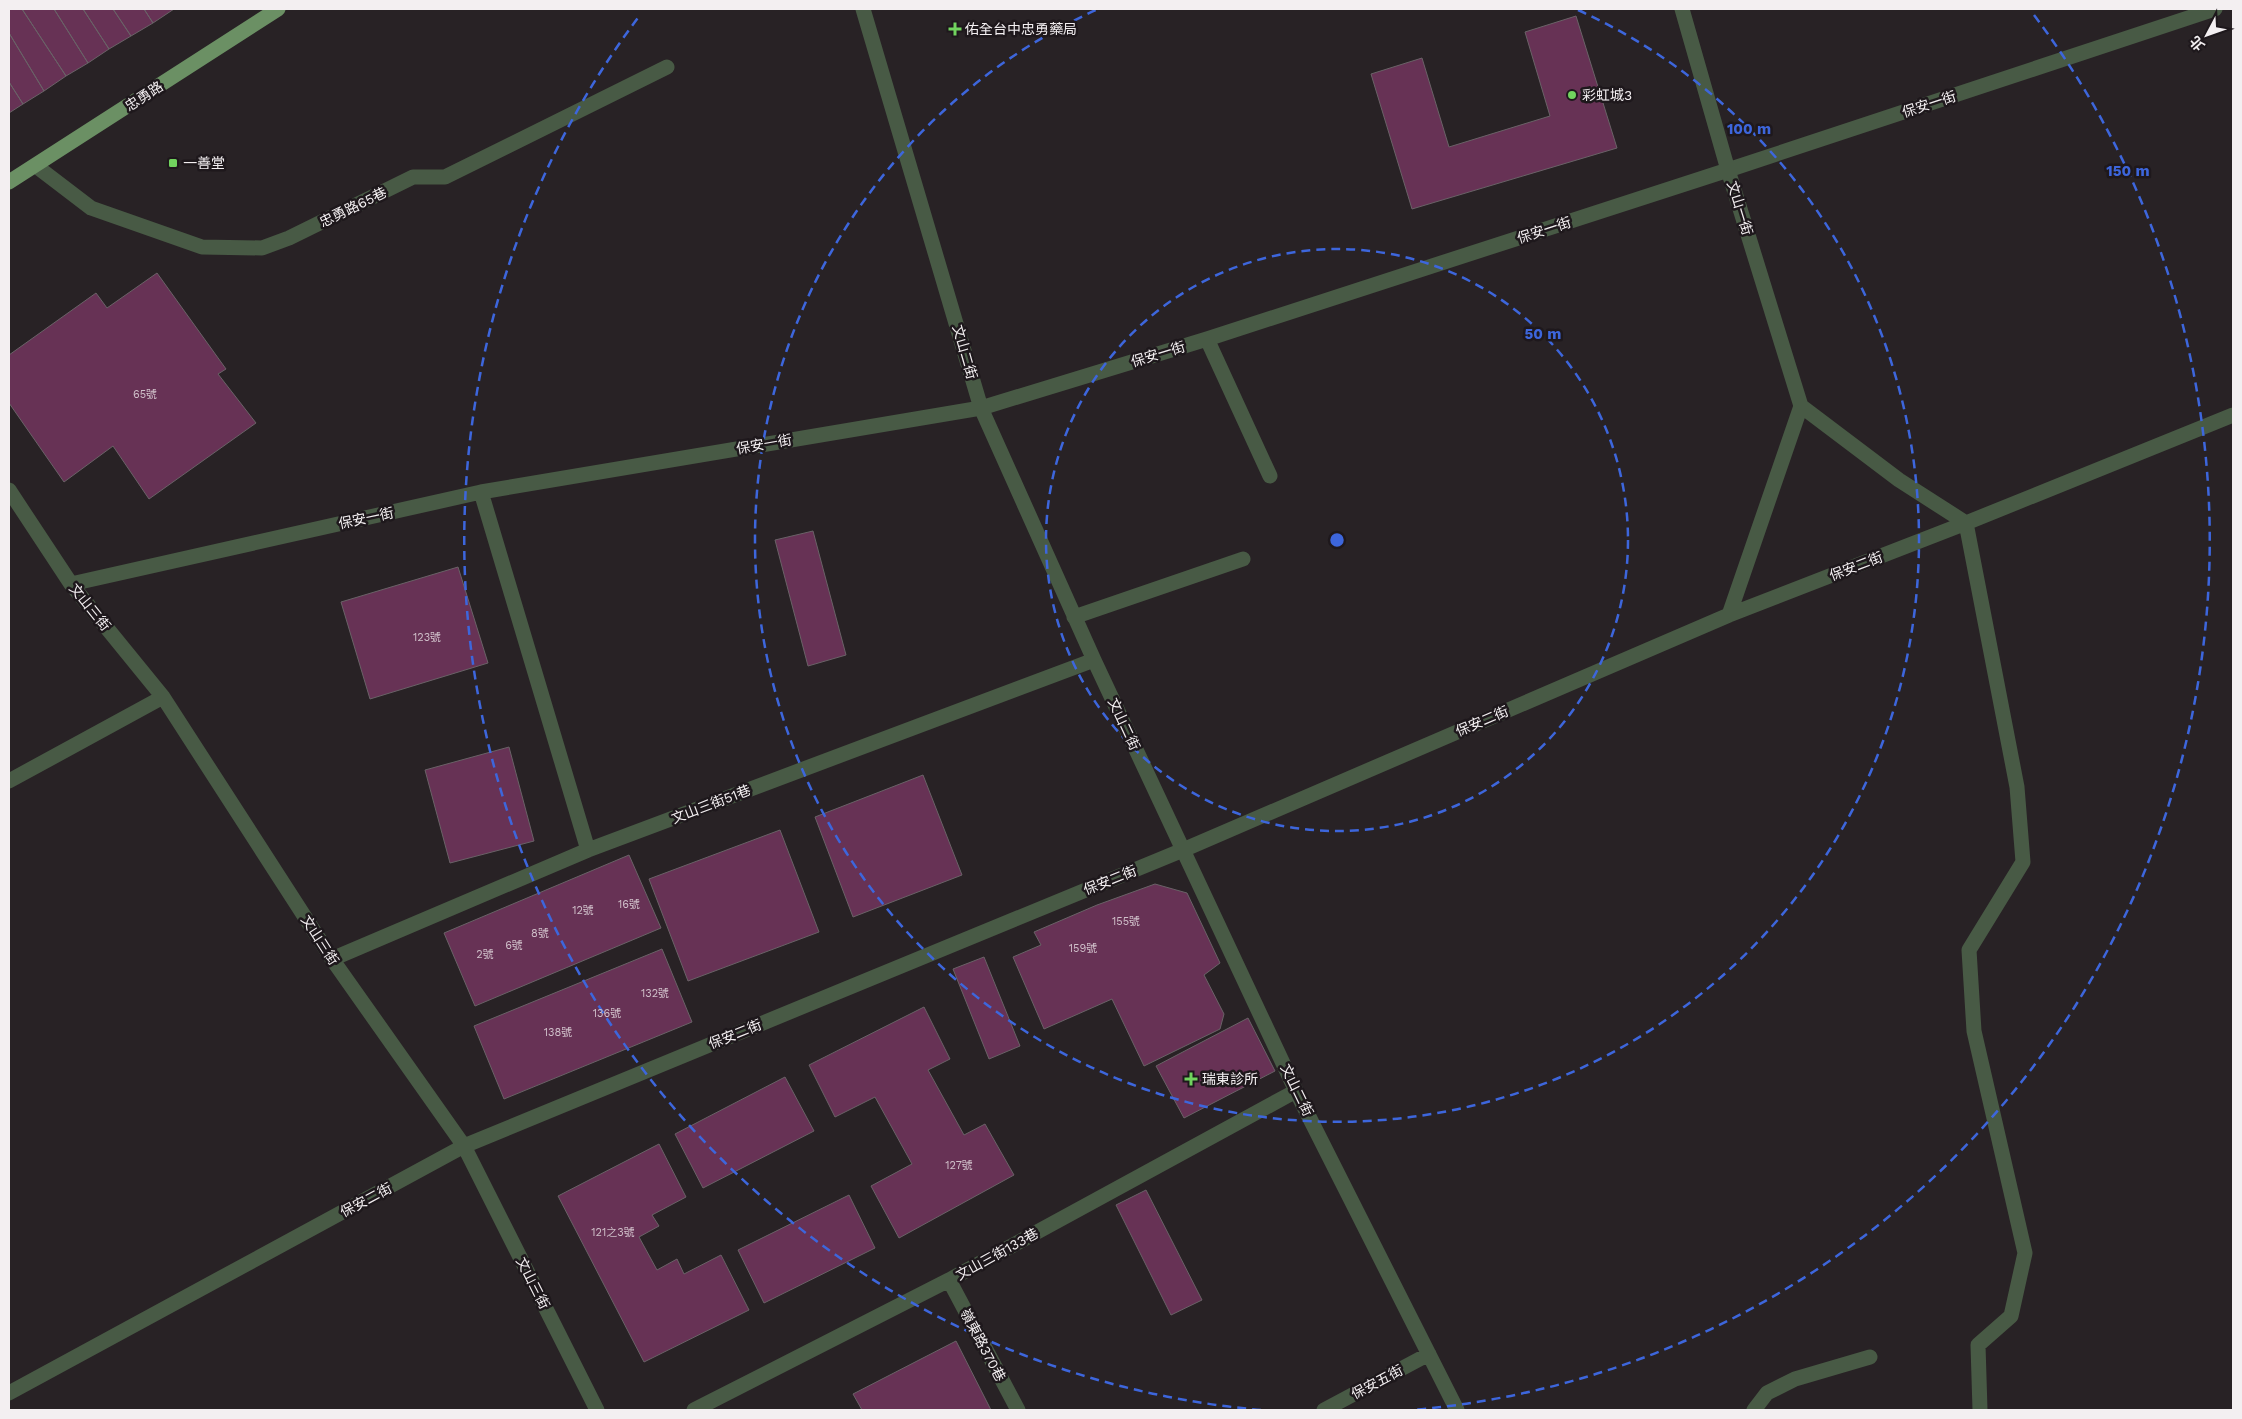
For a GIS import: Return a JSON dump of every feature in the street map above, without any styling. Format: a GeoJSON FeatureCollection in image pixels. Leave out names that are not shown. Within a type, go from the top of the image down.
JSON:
{"type":"FeatureCollection","features":[{"type":"Feature","properties":{"kind":"main road","name":"忠勇路"},"geometry":{"type":"LineString","coordinates":[[9,182],[278,9]]}},
{"type":"Feature","properties":{"kind":"street","name":"文山二街"},"geometry":{"type":"LineString","coordinates":[[863,9],[981,408],[1074,617],[1296,1091],[1456,1410]]}},
{"type":"Feature","properties":{"kind":"street","name":"文山一街"},"geometry":{"type":"LineString","coordinates":[[1682,9],[1728,170],[1801,406]]}},
{"type":"Feature","properties":{"kind":"street","name":"保安一街"},"geometry":{"type":"LineString","coordinates":[[72,584],[482,492],[981,408],[1207,339],[2215,9]]}},
{"type":"Feature","properties":{"kind":"street","name":"忠勇路65巷"},"geometry":{"type":"LineString","coordinates":[[36,166],[91,208],[202,247],[262,248],[289,238],[413,177],[445,176],[667,67]]}},
{"type":"Feature","properties":{"kind":"street"},"geometry":{"type":"LineString","coordinates":[[1207,339],[1270,476]]}},
{"type":"Feature","properties":{"kind":"street"},"geometry":{"type":"LineString","coordinates":[[1729,615],[1801,406],[1899,480],[1966,523],[2017,786],[2023,862],[1969,950],[1974,1031],[2025,1253],[2010,1316],[1978,1345],[1980,1410]]}},
{"type":"Feature","properties":{"kind":"street","name":"保安二街"},"geometry":{"type":"LineString","coordinates":[[9,1393],[464,1146],[1183,850],[1729,615],[1966,523],[2233,414]]}},
{"type":"Feature","properties":{"kind":"street","name":"文山三街"},"geometry":{"type":"LineString","coordinates":[[9,490],[72,584],[163,697],[332,959],[464,1146],[597,1410]]}},
{"type":"Feature","properties":{"kind":"street"},"geometry":{"type":"LineString","coordinates":[[482,492],[588,850]]}},
{"type":"Feature","properties":{"kind":"street"},"geometry":{"type":"LineString","coordinates":[[1074,617],[1243,559]]}},
{"type":"Feature","properties":{"kind":"street","name":"文山三街51巷"},"geometry":{"type":"LineString","coordinates":[[332,959],[588,850],[1094,660]]}},
{"type":"Feature","properties":{"kind":"street"},"geometry":{"type":"LineString","coordinates":[[9,781],[163,697]]}},
{"type":"Feature","properties":{"kind":"street","name":"文山三街133巷"},"geometry":{"type":"LineString","coordinates":[[694,1410],[948,1280],[1296,1091]]}},
{"type":"Feature","properties":{"kind":"street","name":"嶺東路370巷"},"geometry":{"type":"LineString","coordinates":[[948,1280],[1018,1410]]}},
{"type":"Feature","properties":{"kind":"street","name":"保安五街"},"geometry":{"type":"LineString","coordinates":[[1324,1410],[1429,1354]]}},
{"type":"Feature","properties":{"kind":"street"},"geometry":{"type":"LineString","coordinates":[[1754,1410],[1767,1393],[1796,1379],[1870,1357]]}},
{"type":"Feature","properties":{"kind":"building"},"geometry":{"type":"Polygon","coordinates":[[[9,9],[22,9],[66,76],[44,91],[9,33],[9,9]]]}},
{"type":"Feature","properties":{"kind":"building"},"geometry":{"type":"Polygon","coordinates":[[[22,9],[54,9],[88,63],[66,76],[22,9]]]}},
{"type":"Feature","properties":{"kind":"building"},"geometry":{"type":"Polygon","coordinates":[[[54,9],[83,9],[109,49],[88,63],[54,9]]]}},
{"type":"Feature","properties":{"kind":"building"},"geometry":{"type":"Polygon","coordinates":[[[83,9],[113,9],[131,36],[109,49],[83,9]]]}},
{"type":"Feature","properties":{"kind":"building"},"geometry":{"type":"Polygon","coordinates":[[[113,9],[144,9],[153,23],[131,36],[113,9]]]}},
{"type":"Feature","properties":{"kind":"building"},"geometry":{"type":"Polygon","coordinates":[[[144,9],[174,9],[153,23],[144,9]]]}},
{"type":"Feature","properties":{"kind":"building","name":"彩虹城3"},"geometry":{"type":"Polygon","coordinates":[[[1576,16],[1617,148],[1412,209],[1371,74],[1422,58],[1449,147],[1550,116],[1525,32],[1576,16]]]}},
{"type":"Feature","properties":{"kind":"building"},"geometry":{"type":"Polygon","coordinates":[[[9,33],[44,91],[23,104],[9,82],[9,33]]]}},
{"type":"Feature","properties":{"kind":"building"},"geometry":{"type":"Polygon","coordinates":[[[9,82],[23,104],[9,113],[9,82]]]}},
{"type":"Feature","properties":{"kind":"building"},"geometry":{"type":"Polygon","coordinates":[[[157,273],[226,369],[218,374],[256,423],[149,499],[113,446],[64,482],[9,403],[9,355],[96,293],[107,308],[157,273]]]}},
{"type":"Feature","properties":{"kind":"building"},"geometry":{"type":"Polygon","coordinates":[[[813,531],[846,655],[808,666],[775,540],[813,531]]]}},
{"type":"Feature","properties":{"kind":"building"},"geometry":{"type":"Polygon","coordinates":[[[458,567],[488,663],[370,699],[341,602],[458,567]]]}},
{"type":"Feature","properties":{"kind":"building"},"geometry":{"type":"Polygon","coordinates":[[[509,747],[534,841],[450,863],[425,770],[509,747]]]}},
{"type":"Feature","properties":{"kind":"building"},"geometry":{"type":"Polygon","coordinates":[[[923,775],[962,875],[853,917],[815,817],[923,775]]]}},
{"type":"Feature","properties":{"kind":"building"},"geometry":{"type":"Polygon","coordinates":[[[780,830],[819,932],[688,981],[649,879],[780,830]]]}},
{"type":"Feature","properties":{"kind":"building"},"geometry":{"type":"Polygon","coordinates":[[[629,855],[661,928],[475,1006],[444,933],[629,855]]]}},
{"type":"Feature","properties":{"kind":"building"},"geometry":{"type":"Polygon","coordinates":[[[1155,884],[1187,893],[1220,963],[1204,975],[1224,1014],[1220,1029],[1144,1066],[1112,999],[1044,1029],[1013,957],[1041,945],[1034,932],[1097,905],[1155,884]]]}},
{"type":"Feature","properties":{"kind":"building"},"geometry":{"type":"Polygon","coordinates":[[[662,949],[692,1022],[504,1099],[474,1026],[662,949]]]}},
{"type":"Feature","properties":{"kind":"building"},"geometry":{"type":"Polygon","coordinates":[[[984,957],[1020,1046],[989,1059],[953,969],[984,957]]]}},
{"type":"Feature","properties":{"kind":"building"},"geometry":{"type":"Polygon","coordinates":[[[924,1007],[950,1059],[928,1070],[964,1135],[985,1124],[1014,1175],[899,1238],[871,1186],[912,1164],[875,1097],[835,1117],[809,1065],[924,1007]]]}},
{"type":"Feature","properties":{"kind":"building"},"geometry":{"type":"Polygon","coordinates":[[[1248,1018],[1275,1071],[1184,1118],[1156,1066],[1248,1018]]]}},
{"type":"Feature","properties":{"kind":"building"},"geometry":{"type":"Polygon","coordinates":[[[785,1077],[814,1131],[703,1188],[675,1134],[785,1077]]]}},
{"type":"Feature","properties":{"kind":"building"},"geometry":{"type":"Polygon","coordinates":[[[659,1144],[686,1197],[652,1215],[659,1226],[639,1237],[657,1270],[677,1259],[684,1274],[721,1255],[749,1310],[644,1362],[558,1196],[659,1144]]]}},
{"type":"Feature","properties":{"kind":"building"},"geometry":{"type":"Polygon","coordinates":[[[1146,1190],[1202,1300],[1171,1315],[1116,1205],[1146,1190]]]}},
{"type":"Feature","properties":{"kind":"building"},"geometry":{"type":"Polygon","coordinates":[[[849,1195],[875,1248],[764,1303],[738,1250],[849,1195]]]}},
{"type":"Feature","properties":{"kind":"building"},"geometry":{"type":"Polygon","coordinates":[[[956,1341],[991,1410],[862,1410],[853,1394],[956,1341]]]}},
{"type":"Feature","properties":{"kind":"place","name":"佑全台中忠勇藥局"},"geometry":{"type":"Point","coordinates":[955,29]}},
{"type":"Feature","properties":{"kind":"place","name":"彩虹城3"},"geometry":{"type":"Point","coordinates":[1572,95]}},
{"type":"Feature","properties":{"kind":"place","name":"一善堂"},"geometry":{"type":"Point","coordinates":[173,163]}},
{"type":"Feature","properties":{"kind":"place","name":"瑞東診所"},"geometry":{"type":"Point","coordinates":[1191,1079]}}]}
